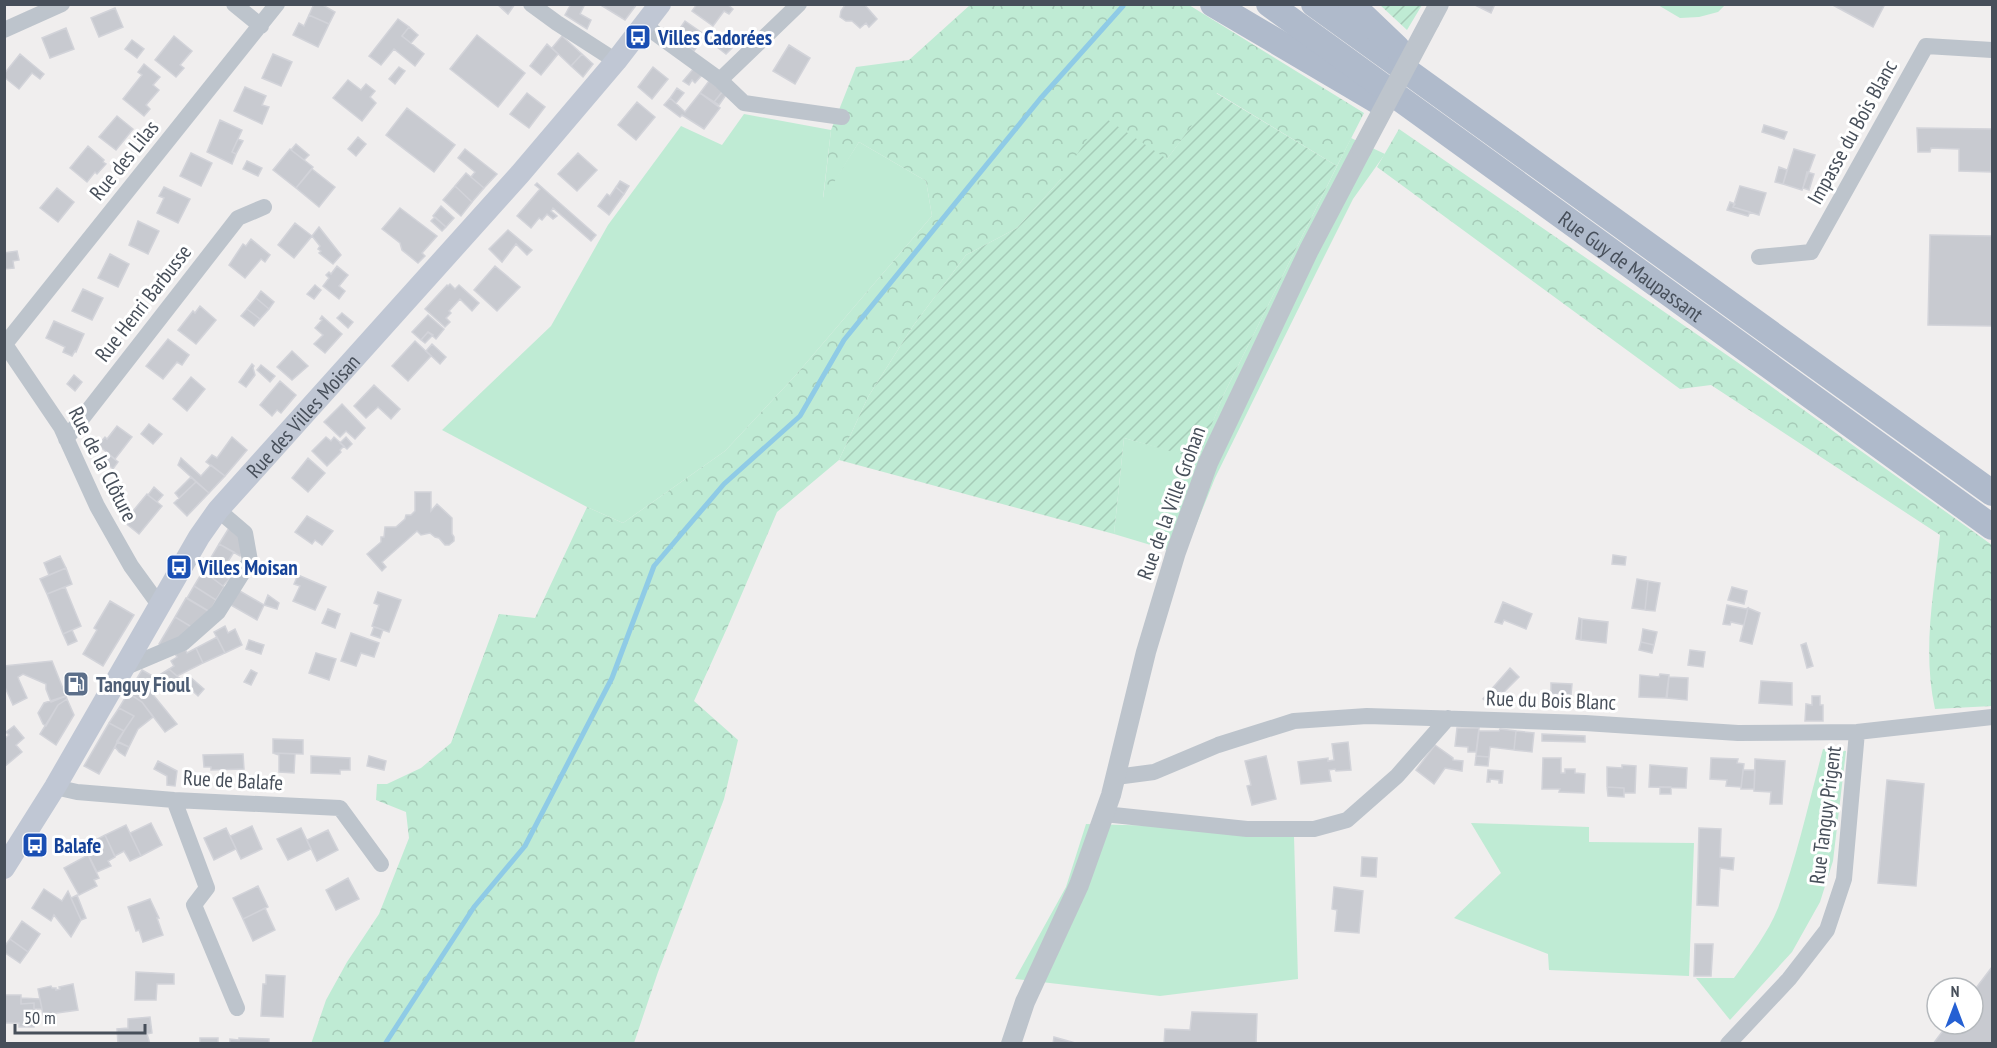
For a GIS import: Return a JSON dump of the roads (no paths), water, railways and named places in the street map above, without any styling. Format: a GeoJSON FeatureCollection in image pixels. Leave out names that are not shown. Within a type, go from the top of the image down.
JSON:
{"type":"FeatureCollection","features":[{"type":"Feature","properties":{"kind":"main road","name":"Rue des Villes Moisan"},"geometry":{"type":"LineString","coordinates":[[4,868],[55,787],[199,537],[218,510],[520,174],[616,61],[660,4]]}},
{"type":"Feature","properties":{"kind":"main road"},"geometry":{"type":"LineString","coordinates":[[1213,4],[1513,180]]}},
{"type":"Feature","properties":{"kind":"main road","name":"Rue Guy de Maupassant"},"geometry":{"type":"LineString","coordinates":[[1269,4],[1992,527]]}},
{"type":"Feature","properties":{"kind":"main road","name":"Rue Guy de Maupassant"},"geometry":{"type":"LineString","coordinates":[[1314,4],[1992,493]]}},
{"type":"Feature","properties":{"kind":"main road"},"geometry":{"type":"LineString","coordinates":[[1351,4],[1467,115]]}},
{"type":"Feature","properties":{"kind":"street"},"geometry":{"type":"LineString","coordinates":[[4,30],[62,4]]}},
{"type":"Feature","properties":{"kind":"street"},"geometry":{"type":"LineString","coordinates":[[234,4],[261,26]]}},
{"type":"Feature","properties":{"kind":"street","name":"Rue des Lilas"},"geometry":{"type":"LineString","coordinates":[[5,344],[277,4]]}},
{"type":"Feature","properties":{"kind":"street"},"geometry":{"type":"LineString","coordinates":[[531,4],[556,24],[616,61]]}},
{"type":"Feature","properties":{"kind":"street"},"geometry":{"type":"LineString","coordinates":[[720,80],[799,4]]}},
{"type":"Feature","properties":{"kind":"street","name":"Rue de la Ville Grohan"},"geometry":{"type":"LineString","coordinates":[[1011,1044],[1024,1002],[1079,885],[1104,814],[1116,777],[1146,652],[1176,552],[1208,463],[1309,250],[1435,13]]}},
{"type":"Feature","properties":{"kind":"street"},"geometry":{"type":"LineString","coordinates":[[645,25],[720,80],[744,103],[842,117]]}},
{"type":"Feature","properties":{"kind":"street","name":"Impasse du Bois Blanc"},"geometry":{"type":"LineString","coordinates":[[1759,257],[1811,252],[1926,46],[1992,50]]}},
{"type":"Feature","properties":{"kind":"street","name":"Rue Henri Barbusse"},"geometry":{"type":"LineString","coordinates":[[66,439],[238,218],[264,207]]}},
{"type":"Feature","properties":{"kind":"street","name":"Rue de la Clôture"},"geometry":{"type":"LineString","coordinates":[[5,344],[61,427],[97,506],[125,556],[160,606]]}},
{"type":"Feature","properties":{"kind":"street"},"geometry":{"type":"LineString","coordinates":[[124,668],[183,642],[218,612],[250,561],[245,533],[218,510]]}},
{"type":"Feature","properties":{"kind":"street","name":"Rue du Bois Blanc"},"geometry":{"type":"LineString","coordinates":[[1116,777],[1154,772],[1218,745],[1294,722],[1367,716],[1585,723],[1738,733],[1857,732],[1992,717]]}},
{"type":"Feature","properties":{"kind":"street"},"geometry":{"type":"LineString","coordinates":[[1104,814],[1247,829],[1314,829],[1347,820],[1397,776],[1448,718]]}},
{"type":"Feature","properties":{"kind":"street","name":"Rue Tanguy Prigent"},"geometry":{"type":"LineString","coordinates":[[1728,1044],[1790,979],[1827,930],[1844,879],[1857,732]]}},
{"type":"Feature","properties":{"kind":"street","name":"Rue de Balafe"},"geometry":{"type":"LineString","coordinates":[[55,787],[77,792],[174,800],[340,808],[381,864]]}},
{"type":"Feature","properties":{"kind":"street"},"geometry":{"type":"LineString","coordinates":[[174,800],[207,888],[194,905],[237,1008]]}},
{"type":"Feature","properties":{"kind":"waterway"},"geometry":{"type":"LineString","coordinates":[[385,1044],[474,907],[525,846],[612,678],[654,566],[724,484],[800,416],[844,340],[1040,99],[1123,6]]}},
{"type":"Feature","properties":{"kind":"place","name":"Villes Cadorées"},"geometry":{"type":"Point","coordinates":[638,37]}},
{"type":"Feature","properties":{"kind":"place","name":"Villes Moisan"},"geometry":{"type":"Point","coordinates":[179,567]}},
{"type":"Feature","properties":{"kind":"place","name":"Tanguy Fioul"},"geometry":{"type":"Point","coordinates":[76,684]}},
{"type":"Feature","properties":{"kind":"place","name":"Balafe"},"geometry":{"type":"Point","coordinates":[35,845]}}]}
